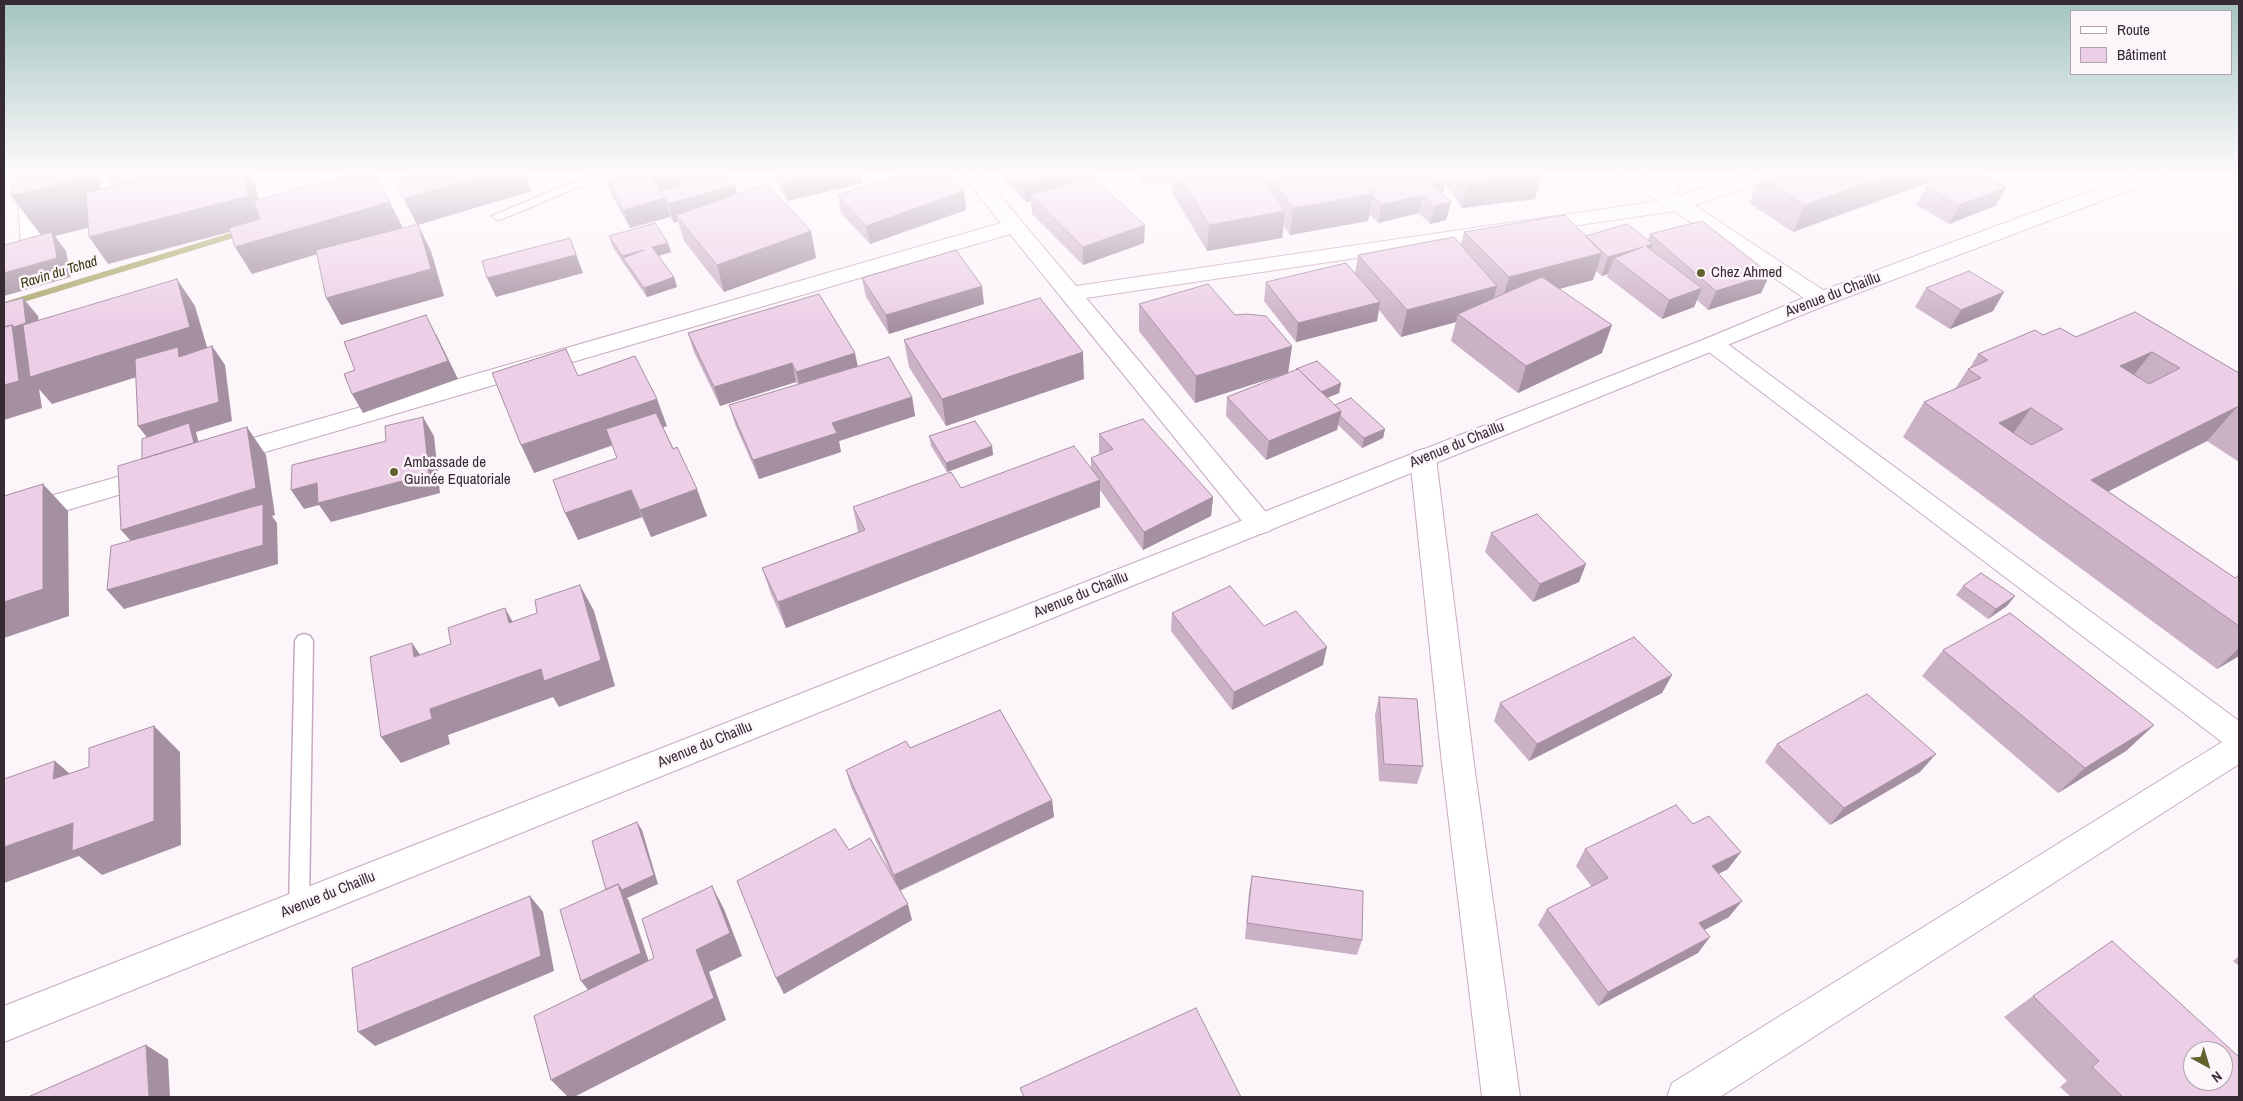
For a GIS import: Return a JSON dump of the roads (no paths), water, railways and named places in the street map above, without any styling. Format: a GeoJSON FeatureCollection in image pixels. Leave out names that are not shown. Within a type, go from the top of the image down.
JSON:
{"type":"FeatureCollection","features":[{"type":"Feature","properties":{"kind":"street"},"geometry":{"type":"LineString","coordinates":[[30,223],[32,244]]}},
{"type":"Feature","properties":{"kind":"street"},"geometry":{"type":"LineString","coordinates":[[1012,223],[1260,524]]}},
{"type":"Feature","properties":{"kind":"street"},"geometry":{"type":"LineString","coordinates":[[1069,294],[1521,223]]}},
{"type":"Feature","properties":{"kind":"street"},"geometry":{"type":"LineString","coordinates":[[1707,223],[1821,298]]}},
{"type":"Feature","properties":{"kind":"street","name":"Avenue du Chaillu"},"geometry":{"type":"LineString","coordinates":[[4,1024],[1713,344],[1821,298],[2022,223]]}},
{"type":"Feature","properties":{"kind":"street"},"geometry":{"type":"LineString","coordinates":[[204,461],[1014,226]]}},
{"type":"Feature","properties":{"kind":"street"},"geometry":{"type":"LineString","coordinates":[[1713,344],[2239,738]]}},
{"type":"Feature","properties":{"kind":"street"},"geometry":{"type":"LineString","coordinates":[[1424,458],[1458,764],[1500,1097]]}},
{"type":"Feature","properties":{"kind":"street"},"geometry":{"type":"LineString","coordinates":[[4,519],[175,469]]}},
{"type":"Feature","properties":{"kind":"street"},"geometry":{"type":"LineString","coordinates":[[1686,1097],[2239,748]]}},
{"type":"Feature","properties":{"kind":"lane"},"geometry":{"type":"LineString","coordinates":[[299,906],[304,641]]}},
{"type":"Feature","properties":{"kind":"waterway","name":"Ravin du Tchad"},"geometry":{"type":"LineString","coordinates":[[4,305],[247,231]]}},
{"type":"Feature","properties":{"kind":"place","name":"Chez Ahmed"},"geometry":{"type":"Point","coordinates":[1701,273]}},
{"type":"Feature","properties":{"kind":"place","name":"Ambassade de Guinée Equatoriale"},"geometry":{"type":"Point","coordinates":[394,472]}}]}
